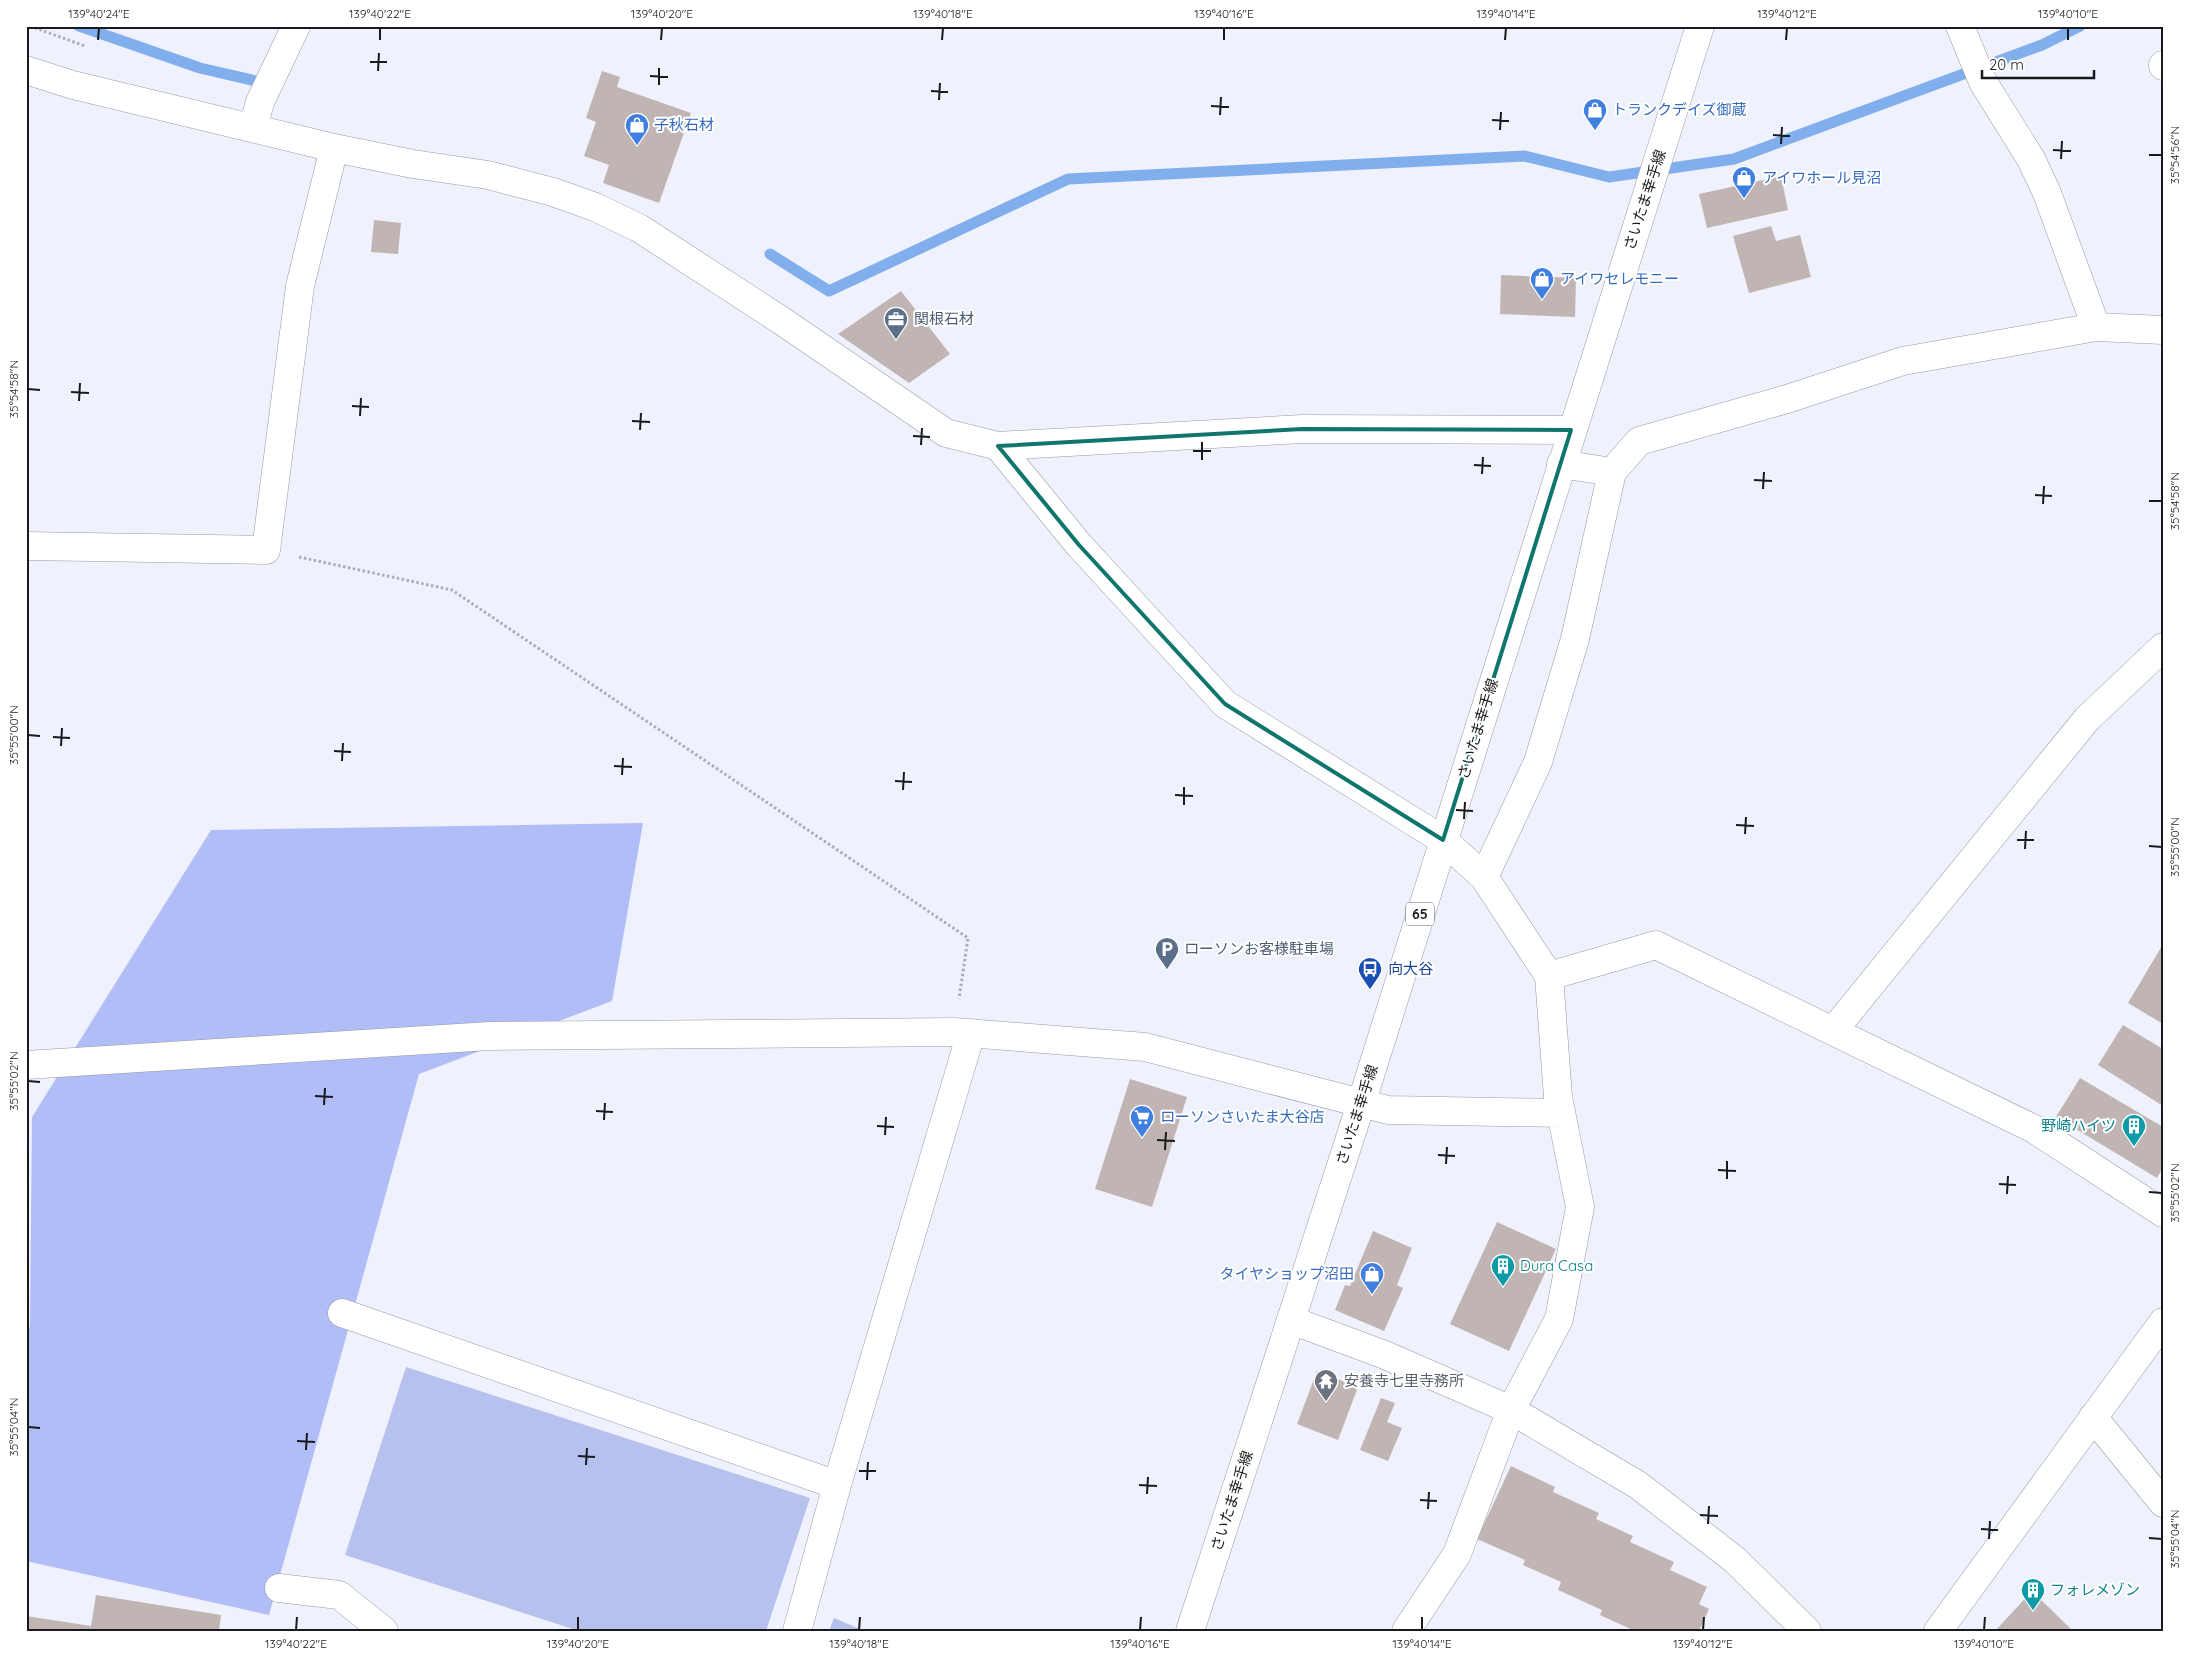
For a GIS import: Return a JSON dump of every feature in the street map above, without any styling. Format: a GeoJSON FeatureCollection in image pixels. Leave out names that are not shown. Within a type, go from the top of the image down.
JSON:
{"type":"FeatureCollection","features":[{"type":"Feature","properties":{"kind":"street"},"geometry":{"type":"LineString","coordinates":[[261,103],[296,26]]}},
{"type":"Feature","properties":{"kind":"street","name":"さいたま幸手線"},"geometry":{"type":"LineString","coordinates":[[1190,1631],[1361,1104],[1571,430],[1700,26]]}},
{"type":"Feature","properties":{"kind":"street"},"geometry":{"type":"LineString","coordinates":[[1960,26],[1983,82],[2031,159],[2047,193],[2096,327]]}},
{"type":"Feature","properties":{"kind":"street"},"geometry":{"type":"LineString","coordinates":[[26,70],[73,85],[261,103],[334,148],[413,164],[488,175],[553,192],[595,208],[647,233],[782,321],[946,433],[998,446],[1302,429],[1571,430]]}},
{"type":"Feature","properties":{"kind":"street"},"geometry":{"type":"LineString","coordinates":[[26,546],[266,550],[300,286],[334,148]]}},
{"type":"Feature","properties":{"kind":"street"},"geometry":{"type":"LineString","coordinates":[[1484,877],[1538,762],[1575,639],[1612,472],[1639,441],[1787,399],[1903,361],[2096,327],[2163,330]]}},
{"type":"Feature","properties":{"kind":"street"},"geometry":{"type":"LineString","coordinates":[[998,446],[1079,545],[1225,704],[1443,840],[1484,877],[1549,976],[1558,1097],[1580,1207],[1559,1319],[1511,1410],[1457,1554],[1406,1631]]}},
{"type":"Feature","properties":{"kind":"street"},"geometry":{"type":"LineString","coordinates":[[1561,464],[1612,472]]}},
{"type":"Feature","properties":{"kind":"street"},"geometry":{"type":"LineString","coordinates":[[1833,1031],[2087,719],[2163,647]]}},
{"type":"Feature","properties":{"kind":"street"},"geometry":{"type":"LineString","coordinates":[[1549,976],[1656,945],[2034,1129],[2163,1213]]}},
{"type":"Feature","properties":{"kind":"street"},"geometry":{"type":"LineString","coordinates":[[798,1631],[963,1033]]}},
{"type":"Feature","properties":{"kind":"street"},"geometry":{"type":"LineString","coordinates":[[26,1065],[490,1036],[963,1033],[1145,1048],[1388,1110],[1561,1114]]}},
{"type":"Feature","properties":{"kind":"street"},"geometry":{"type":"LineString","coordinates":[[342,1313],[838,1484]]}},
{"type":"Feature","properties":{"kind":"street"},"geometry":{"type":"LineString","coordinates":[[1291,1320],[1385,1355],[1511,1410],[1638,1485],[1735,1560],[1807,1631]]}},
{"type":"Feature","properties":{"kind":"street"},"geometry":{"type":"LineString","coordinates":[[1938,1631],[2163,1322]]}},
{"type":"Feature","properties":{"kind":"street"},"geometry":{"type":"LineString","coordinates":[[2093,1417],[2163,1502]]}},
{"type":"Feature","properties":{"kind":"street"},"geometry":{"type":"LineString","coordinates":[[278,1588],[340,1595],[384,1631]]}},
{"type":"Feature","properties":{"kind":"path"},"geometry":{"type":"LineString","coordinates":[[30,26],[85,46]]}},
{"type":"Feature","properties":{"kind":"path"},"geometry":{"type":"LineString","coordinates":[[266,550],[452,590],[968,938],[963,1033]]}},
{"type":"Feature","properties":{"kind":"highlighted area"},"geometry":{"type":"Polygon","coordinates":[[[1302,429],[1571,430],[1443,840],[1225,704],[1079,545],[998,446],[1302,429]]]}},
{"type":"Feature","properties":{"kind":"shaded area"},"geometry":{"type":"Polygon","coordinates":[[[643,823],[612,1001],[419,1074],[269,1615],[26,1561],[26,1329],[30,1327],[32,1117],[211,830],[643,823]]]}},
{"type":"Feature","properties":{"kind":"shaded area"},"geometry":{"type":"Polygon","coordinates":[[[406,1367],[810,1498],[766,1631],[579,1631],[345,1555],[406,1367]]]}},
{"type":"Feature","properties":{"kind":"shaded area"},"geometry":{"type":"Polygon","coordinates":[[[834,1618],[865,1631],[829,1631],[834,1618]]]}},
{"type":"Feature","properties":{"kind":"building"},"geometry":{"type":"Polygon","coordinates":[[[602,71],[620,77],[617,87],[691,113],[659,203],[603,183],[609,165],[584,156],[596,122],[586,118],[602,71]]]}},
{"type":"Feature","properties":{"kind":"building"},"geometry":{"type":"Polygon","coordinates":[[[1781,176],[1788,210],[1707,228],[1699,194],[1781,176]]]}},
{"type":"Feature","properties":{"kind":"building"},"geometry":{"type":"Polygon","coordinates":[[[374,220],[401,223],[398,254],[371,252],[374,220]]]}},
{"type":"Feature","properties":{"kind":"building"},"geometry":{"type":"Polygon","coordinates":[[[1771,226],[1776,241],[1800,235],[1811,277],[1749,293],[1733,236],[1771,226]]]}},
{"type":"Feature","properties":{"kind":"building"},"geometry":{"type":"Polygon","coordinates":[[[1501,275],[1576,278],[1575,317],[1500,314],[1501,275]]]}},
{"type":"Feature","properties":{"kind":"building"},"geometry":{"type":"Polygon","coordinates":[[[901,291],[950,354],[909,383],[838,334],[901,291]]]}},
{"type":"Feature","properties":{"kind":"building"},"geometry":{"type":"Polygon","coordinates":[[[2163,944],[2163,1024],[2128,1003],[2163,944]]]}},
{"type":"Feature","properties":{"kind":"building"},"geometry":{"type":"Polygon","coordinates":[[[2123,1025],[2163,1049],[2163,1106],[2098,1065],[2123,1025]]]}},
{"type":"Feature","properties":{"kind":"building","name":"野崎ハイツ"},"geometry":{"type":"Polygon","coordinates":[[[2080,1078],[2163,1127],[2163,1167],[2157,1178],[2056,1117],[2080,1078]]]}},
{"type":"Feature","properties":{"kind":"building"},"geometry":{"type":"Polygon","coordinates":[[[1130,1079],[1187,1097],[1152,1207],[1095,1189],[1130,1079]]]}},
{"type":"Feature","properties":{"kind":"building","name":"Dura Casa"},"geometry":{"type":"Polygon","coordinates":[[[1497,1222],[1556,1249],[1509,1351],[1450,1324],[1497,1222]]]}},
{"type":"Feature","properties":{"kind":"building"},"geometry":{"type":"Polygon","coordinates":[[[1373,1231],[1412,1248],[1397,1285],[1403,1288],[1384,1331],[1335,1310],[1345,1285],[1350,1286],[1373,1231]]]}},
{"type":"Feature","properties":{"kind":"building"},"geometry":{"type":"Polygon","coordinates":[[[1317,1371],[1358,1387],[1338,1440],[1297,1424],[1317,1371]]]}},
{"type":"Feature","properties":{"kind":"building"},"geometry":{"type":"Polygon","coordinates":[[[1381,1398],[1395,1403],[1387,1422],[1402,1428],[1388,1461],[1360,1450],[1381,1398]]]}},
{"type":"Feature","properties":{"kind":"building"},"geometry":{"type":"Polygon","coordinates":[[[1511,1466],[1555,1487],[1553,1492],[1599,1513],[1596,1519],[1633,1536],[1630,1542],[1674,1562],[1670,1570],[1707,1587],[1699,1604],[1709,1609],[1699,1631],[1635,1631],[1600,1615],[1602,1610],[1558,1590],[1561,1582],[1523,1565],[1525,1560],[1477,1539],[1511,1466]]]}},
{"type":"Feature","properties":{"kind":"building","name":"フォレメゾン"},"geometry":{"type":"Polygon","coordinates":[[[2032,1591],[2073,1631],[1995,1631],[2032,1591]]]}},
{"type":"Feature","properties":{"kind":"building"},"geometry":{"type":"Polygon","coordinates":[[[96,1595],[221,1615],[219,1631],[26,1631],[26,1616],[91,1626],[96,1595]]]}},
{"type":"Feature","properties":{"kind":"waterway"},"geometry":{"type":"LineString","coordinates":[[79,26],[200,68],[269,84]]}},
{"type":"Feature","properties":{"kind":"waterway"},"geometry":{"type":"LineString","coordinates":[[770,254],[829,291],[1068,179],[1525,156],[1609,177],[1734,159],[2042,45],[2080,26]]}},
{"type":"Feature","properties":{"kind":"place","name":"トランクデイズ御蔵"},"geometry":{"type":"Point","coordinates":[1595,131]}},
{"type":"Feature","properties":{"kind":"place","name":"子秋石材"},"geometry":{"type":"Point","coordinates":[637,146]}},
{"type":"Feature","properties":{"kind":"place","name":"アイワホール見沼"},"geometry":{"type":"Point","coordinates":[1744,199]}},
{"type":"Feature","properties":{"kind":"place","name":"アイワセレモニー"},"geometry":{"type":"Point","coordinates":[1542,300]}},
{"type":"Feature","properties":{"kind":"place","name":"関根石材"},"geometry":{"type":"Point","coordinates":[896,340]}},
{"type":"Feature","properties":{"kind":"place","name":"ローソンお客様駐車場"},"geometry":{"type":"Point","coordinates":[1167,970]}},
{"type":"Feature","properties":{"kind":"place","name":"向大谷"},"geometry":{"type":"Point","coordinates":[1370,990]}},
{"type":"Feature","properties":{"kind":"place","name":"ローソンさいたま大谷店"},"geometry":{"type":"Point","coordinates":[1142,1138]}},
{"type":"Feature","properties":{"kind":"place","name":"野崎ハイツ"},"geometry":{"type":"Point","coordinates":[2134,1147]}},
{"type":"Feature","properties":{"kind":"place","name":"Dura Casa"},"geometry":{"type":"Point","coordinates":[1503,1287]}},
{"type":"Feature","properties":{"kind":"place","name":"タイヤショップ沼田"},"geometry":{"type":"Point","coordinates":[1372,1295]}},
{"type":"Feature","properties":{"kind":"place","name":"安養寺七里寺務所"},"geometry":{"type":"Point","coordinates":[1326,1402]}},
{"type":"Feature","properties":{"kind":"place","name":"フォレメゾン"},"geometry":{"type":"Point","coordinates":[2033,1611]}}]}
